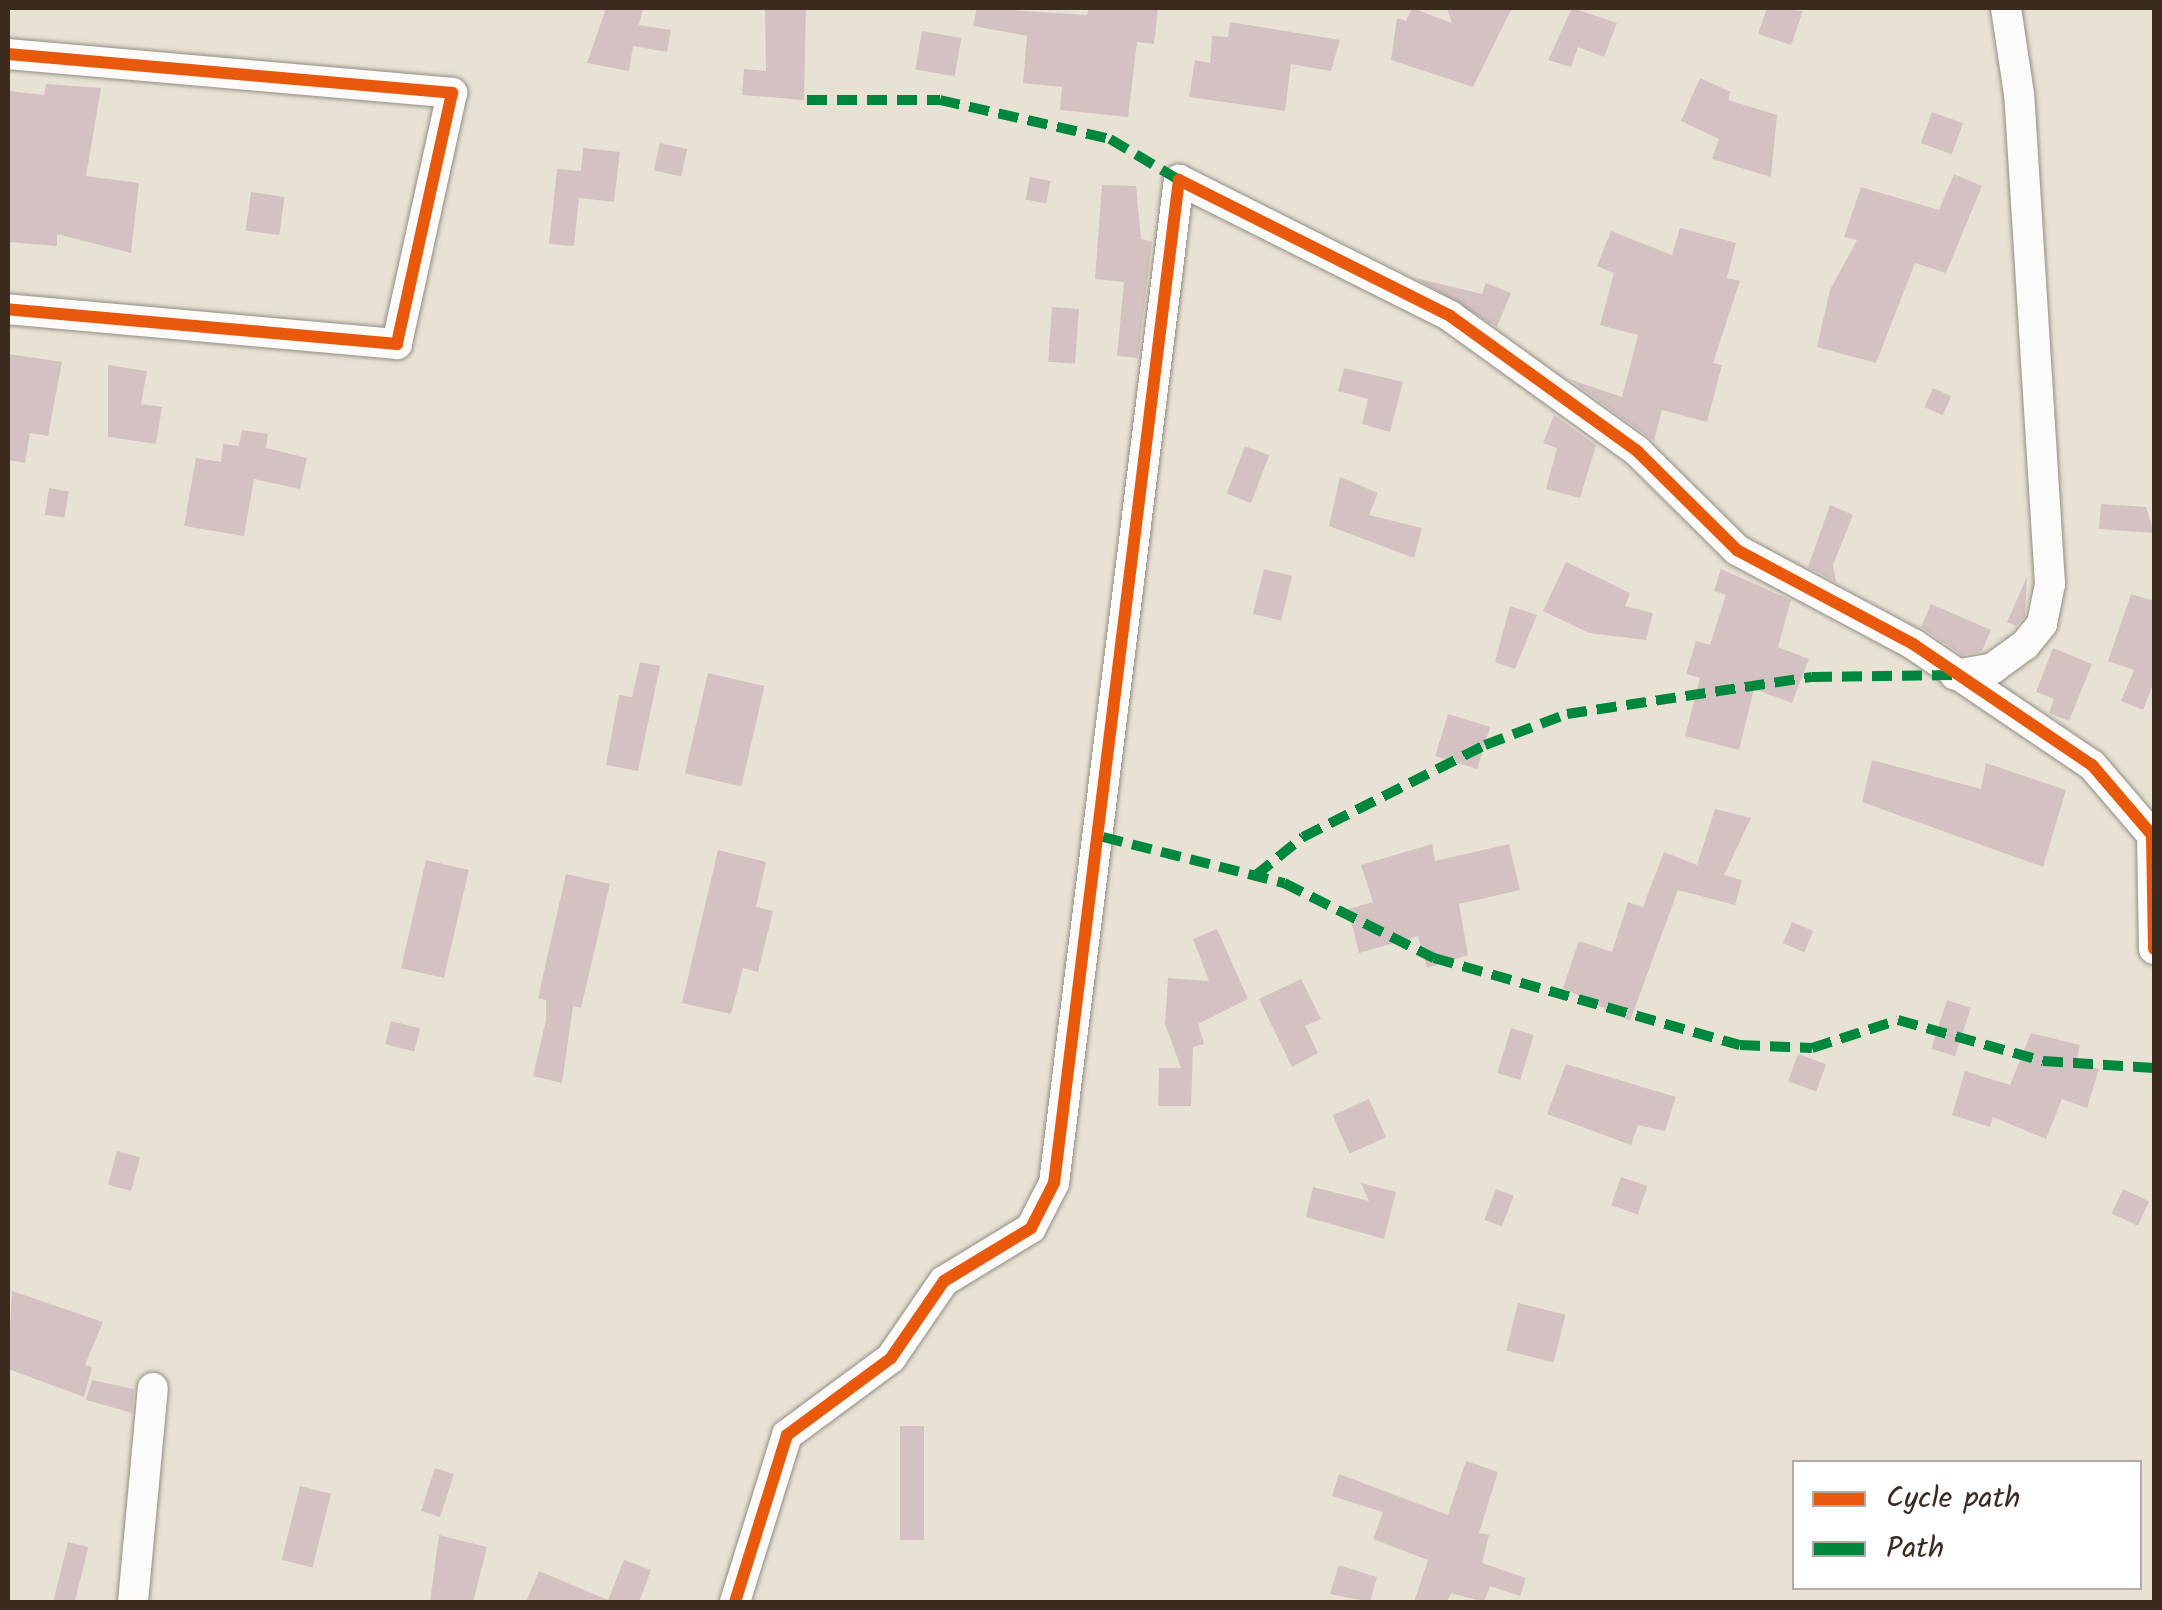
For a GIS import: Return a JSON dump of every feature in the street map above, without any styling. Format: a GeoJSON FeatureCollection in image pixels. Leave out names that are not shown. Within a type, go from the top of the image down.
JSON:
{"type":"FeatureCollection","features":[{"type":"Feature","properties":{"kind":"street"},"geometry":{"type":"LineString","coordinates":[[1955,675],[1993,668],[2025,645],[2042,624],[2050,584],[2020,94],[2006,8]]}},
{"type":"Feature","properties":{"kind":"street"},"geometry":{"type":"LineString","coordinates":[[8,54],[452,93],[397,344],[8,309]]}},
{"type":"Feature","properties":{"kind":"street"},"geometry":{"type":"LineString","coordinates":[[735,1602],[787,1434],[891,1358],[944,1281],[1031,1228],[1054,1183],[1179,180],[1450,316],[1637,450],[1737,550],[1955,675],[2092,765],[2152,834],[2154,949]]}},
{"type":"Feature","properties":{"kind":"street"},"geometry":{"type":"LineString","coordinates":[[133,1602],[152,1388]]}},
{"type":"Feature","properties":{"kind":"building"},"geometry":{"type":"Polygon","coordinates":[[[606,8],[643,8],[639,25],[671,30],[667,52],[633,46],[629,71],[587,63],[606,8]]]}},
{"type":"Feature","properties":{"kind":"building"},"geometry":{"type":"Polygon","coordinates":[[[765,8],[806,8],[804,100],[742,95],[744,69],[766,71],[765,8]]]}},
{"type":"Feature","properties":{"kind":"building"},"geometry":{"type":"Polygon","coordinates":[[[977,8],[1087,15],[1089,8],[1158,8],[1154,44],[1137,42],[1128,117],[1060,110],[1062,87],[1023,83],[1027,36],[973,26],[977,8]]]}},
{"type":"Feature","properties":{"kind":"building"},"geometry":{"type":"Polygon","coordinates":[[[1412,8],[1452,23],[1447,8],[1512,8],[1473,87],[1391,60],[1397,18],[1406,21],[1412,8]]]}},
{"type":"Feature","properties":{"kind":"building"},"geometry":{"type":"Polygon","coordinates":[[[1572,8],[1617,23],[1604,57],[1578,47],[1571,67],[1548,60],[1572,8]]]}},
{"type":"Feature","properties":{"kind":"building"},"geometry":{"type":"Polygon","coordinates":[[[1767,8],[1803,11],[1791,45],[1758,34],[1767,8]]]}},
{"type":"Feature","properties":{"kind":"building"},"geometry":{"type":"Polygon","coordinates":[[[1230,22],[1340,40],[1331,71],[1291,64],[1285,111],[1189,97],[1195,60],[1210,63],[1212,36],[1228,37],[1230,22]]]}},
{"type":"Feature","properties":{"kind":"building"},"geometry":{"type":"Polygon","coordinates":[[[922,31],[961,38],[955,76],[915,69],[922,31]]]}},
{"type":"Feature","properties":{"kind":"building"},"geometry":{"type":"Polygon","coordinates":[[[1700,78],[1731,92],[1728,100],[1777,115],[1771,177],[1712,159],[1719,139],[1681,121],[1700,78]]]}},
{"type":"Feature","properties":{"kind":"building"},"geometry":{"type":"Polygon","coordinates":[[[46,84],[101,88],[86,176],[139,183],[131,253],[57,234],[57,246],[8,242],[8,91],[44,95],[46,84]]]}},
{"type":"Feature","properties":{"kind":"building"},"geometry":{"type":"Polygon","coordinates":[[[1932,112],[1963,123],[1952,154],[1921,143],[1932,112]]]}},
{"type":"Feature","properties":{"kind":"building"},"geometry":{"type":"Polygon","coordinates":[[[660,143],[687,149],[681,177],[654,170],[660,143]]]}},
{"type":"Feature","properties":{"kind":"building"},"geometry":{"type":"Polygon","coordinates":[[[583,148],[620,152],[614,202],[579,198],[574,246],[549,244],[557,169],[581,171],[583,148]]]}},
{"type":"Feature","properties":{"kind":"building"},"geometry":{"type":"Polygon","coordinates":[[[1954,174],[1982,186],[1946,273],[1915,263],[1876,363],[1817,347],[1830,290],[1857,240],[1844,237],[1861,187],[1939,210],[1954,174]]]}},
{"type":"Feature","properties":{"kind":"building"},"geometry":{"type":"Polygon","coordinates":[[[1030,177],[1051,181],[1046,204],[1026,200],[1030,177]]]}},
{"type":"Feature","properties":{"kind":"building"},"geometry":{"type":"Polygon","coordinates":[[[1102,185],[1136,186],[1141,239],[1152,242],[1138,358],[1117,356],[1124,282],[1095,279],[1102,185]]]}},
{"type":"Feature","properties":{"kind":"building"},"geometry":{"type":"Polygon","coordinates":[[[251,192],[285,197],[279,235],[246,231],[251,192]]]}},
{"type":"Feature","properties":{"kind":"building"},"geometry":{"type":"Polygon","coordinates":[[[1680,228],[1736,243],[1727,278],[1740,281],[1713,363],[1722,365],[1707,422],[1662,410],[1654,441],[1569,379],[1622,397],[1638,335],[1600,325],[1614,273],[1597,266],[1611,231],[1672,255],[1680,228]]]}},
{"type":"Feature","properties":{"kind":"building"},"geometry":{"type":"Polygon","coordinates":[[[1416,278],[1482,294],[1486,283],[1511,293],[1497,327],[1416,278]]]}},
{"type":"Feature","properties":{"kind":"building"},"geometry":{"type":"Polygon","coordinates":[[[1052,307],[1079,309],[1075,364],[1048,362],[1052,307]]]}},
{"type":"Feature","properties":{"kind":"building"},"geometry":{"type":"Polygon","coordinates":[[[8,354],[62,362],[48,436],[30,433],[25,463],[8,460],[8,354]]]}},
{"type":"Feature","properties":{"kind":"building"},"geometry":{"type":"Polygon","coordinates":[[[108,365],[147,371],[141,404],[162,407],[156,444],[108,437],[108,365]]]}},
{"type":"Feature","properties":{"kind":"building"},"geometry":{"type":"Polygon","coordinates":[[[1344,368],[1403,382],[1390,432],[1362,424],[1368,399],[1338,391],[1344,368]]]}},
{"type":"Feature","properties":{"kind":"building"},"geometry":{"type":"Polygon","coordinates":[[[1933,388],[1951,396],[1943,415],[1924,407],[1933,388]]]}},
{"type":"Feature","properties":{"kind":"building"},"geometry":{"type":"Polygon","coordinates":[[[1554,415],[1596,445],[1580,498],[1546,489],[1557,448],[1543,443],[1554,415]]]}},
{"type":"Feature","properties":{"kind":"building"},"geometry":{"type":"Polygon","coordinates":[[[242,430],[268,434],[266,448],[307,458],[300,489],[254,479],[244,536],[184,526],[196,458],[221,462],[223,444],[239,446],[242,430]]]}},
{"type":"Feature","properties":{"kind":"building"},"geometry":{"type":"Polygon","coordinates":[[[1245,446],[1269,455],[1251,503],[1227,494],[1245,446]]]}},
{"type":"Feature","properties":{"kind":"building"},"geometry":{"type":"Polygon","coordinates":[[[1340,477],[1378,493],[1369,515],[1422,528],[1414,558],[1329,526],[1340,477]]]}},
{"type":"Feature","properties":{"kind":"building"},"geometry":{"type":"Polygon","coordinates":[[[49,488],[69,491],[65,518],[45,515],[49,488]]]}},
{"type":"Feature","properties":{"kind":"building"},"geometry":{"type":"Polygon","coordinates":[[[2101,504],[2146,507],[2154,533],[2099,529],[2101,504]]]}},
{"type":"Feature","properties":{"kind":"building"},"geometry":{"type":"Polygon","coordinates":[[[1830,505],[1853,515],[1833,565],[1836,582],[1808,567],[1830,505]]]}},
{"type":"Feature","properties":{"kind":"building"},"geometry":{"type":"Polygon","coordinates":[[[1566,562],[1630,593],[1625,606],[1653,613],[1646,640],[1589,633],[1543,611],[1566,562]]]}},
{"type":"Feature","properties":{"kind":"building"},"geometry":{"type":"Polygon","coordinates":[[[1264,569],[1292,576],[1281,621],[1253,614],[1264,569]]]}},
{"type":"Feature","properties":{"kind":"building"},"geometry":{"type":"Polygon","coordinates":[[[1721,569],[1791,600],[1778,647],[1809,659],[1792,703],[1754,689],[1739,750],[1685,736],[1700,678],[1686,674],[1696,641],[1710,645],[1726,595],[1714,591],[1721,569]]]}},
{"type":"Feature","properties":{"kind":"building"},"geometry":{"type":"Polygon","coordinates":[[[2027,577],[2025,616],[2016,626],[2007,622],[2027,577]]]}},
{"type":"Feature","properties":{"kind":"building"},"geometry":{"type":"Polygon","coordinates":[[[2131,594],[2154,601],[2154,682],[2143,710],[2121,701],[2134,670],[2108,661],[2131,594]]]}},
{"type":"Feature","properties":{"kind":"building"},"geometry":{"type":"Polygon","coordinates":[[[1931,604],[1991,630],[1982,651],[1962,655],[1921,627],[1931,604]]]}},
{"type":"Feature","properties":{"kind":"building"},"geometry":{"type":"Polygon","coordinates":[[[1510,606],[1537,615],[1515,669],[1495,662],[1510,606]]]}},
{"type":"Feature","properties":{"kind":"building"},"geometry":{"type":"Polygon","coordinates":[[[2053,648],[2092,664],[2069,721],[2049,713],[2054,699],[2036,692],[2053,648]]]}},
{"type":"Feature","properties":{"kind":"building"},"geometry":{"type":"Polygon","coordinates":[[[640,662],[660,666],[638,771],[606,765],[619,695],[632,697],[640,662]]]}},
{"type":"Feature","properties":{"kind":"building"},"geometry":{"type":"Polygon","coordinates":[[[708,673],[765,686],[741,786],[685,773],[708,673]]]}},
{"type":"Feature","properties":{"kind":"building"},"geometry":{"type":"Polygon","coordinates":[[[1448,714],[1490,727],[1477,769],[1435,756],[1448,714]]]}},
{"type":"Feature","properties":{"kind":"building"},"geometry":{"type":"Polygon","coordinates":[[[1872,760],[1981,789],[1986,763],[2066,790],[2043,867],[1862,802],[1872,760]]]}},
{"type":"Feature","properties":{"kind":"building"},"geometry":{"type":"Polygon","coordinates":[[[1715,809],[1751,818],[1724,875],[1742,880],[1735,905],[1678,890],[1630,1021],[1563,988],[1579,941],[1612,952],[1628,902],[1643,907],[1664,852],[1697,865],[1715,809]]]}},
{"type":"Feature","properties":{"kind":"building"},"geometry":{"type":"Polygon","coordinates":[[[1432,844],[1435,861],[1509,844],[1520,890],[1459,904],[1468,955],[1427,968],[1418,936],[1359,953],[1348,909],[1373,902],[1361,865],[1432,844]]]}},
{"type":"Feature","properties":{"kind":"building"},"geometry":{"type":"Polygon","coordinates":[[[718,850],[766,862],[756,907],[773,911],[758,972],[743,968],[731,1014],[682,1003],[718,850]]]}},
{"type":"Feature","properties":{"kind":"building"},"geometry":{"type":"Polygon","coordinates":[[[426,860],[469,870],[444,978],[401,968],[426,860]]]}},
{"type":"Feature","properties":{"kind":"building"},"geometry":{"type":"Polygon","coordinates":[[[566,874],[610,884],[581,1008],[573,1006],[562,1083],[533,1076],[546,1020],[546,1000],[538,998],[566,874]]]}},
{"type":"Feature","properties":{"kind":"building"},"geometry":{"type":"Polygon","coordinates":[[[1792,922],[1813,931],[1804,952],[1783,943],[1792,922]]]}},
{"type":"Feature","properties":{"kind":"building"},"geometry":{"type":"Polygon","coordinates":[[[1217,929],[1248,999],[1198,1024],[1204,1044],[1193,1047],[1191,1106],[1158,1106],[1159,1068],[1181,1068],[1165,1024],[1168,978],[1209,981],[1193,939],[1217,929]]]}},
{"type":"Feature","properties":{"kind":"building"},"geometry":{"type":"Polygon","coordinates":[[[1301,979],[1321,1019],[1305,1026],[1318,1053],[1292,1067],[1259,999],[1301,979]]]}},
{"type":"Feature","properties":{"kind":"building"},"geometry":{"type":"Polygon","coordinates":[[[1947,1000],[1971,1008],[1955,1056],[1931,1049],[1947,1000]]]}},
{"type":"Feature","properties":{"kind":"building"},"geometry":{"type":"Polygon","coordinates":[[[391,1021],[420,1028],[414,1052],[385,1044],[391,1021]]]}},
{"type":"Feature","properties":{"kind":"building"},"geometry":{"type":"Polygon","coordinates":[[[1511,1028],[1534,1035],[1520,1080],[1497,1073],[1511,1028]]]}},
{"type":"Feature","properties":{"kind":"building"},"geometry":{"type":"Polygon","coordinates":[[[2031,1033],[2080,1045],[2076,1063],[2099,1069],[2087,1108],[2062,1099],[2046,1139],[1993,1117],[1990,1127],[1952,1115],[1965,1071],[2010,1085],[2031,1033]]]}},
{"type":"Feature","properties":{"kind":"building"},"geometry":{"type":"Polygon","coordinates":[[[1798,1054],[1826,1064],[1816,1092],[1788,1081],[1798,1054]]]}},
{"type":"Feature","properties":{"kind":"building"},"geometry":{"type":"Polygon","coordinates":[[[1566,1064],[1676,1097],[1665,1131],[1638,1125],[1631,1145],[1547,1114],[1566,1064]]]}},
{"type":"Feature","properties":{"kind":"building"},"geometry":{"type":"Polygon","coordinates":[[[1369,1099],[1386,1137],[1350,1154],[1332,1115],[1369,1099]]]}},
{"type":"Feature","properties":{"kind":"building"},"geometry":{"type":"Polygon","coordinates":[[[117,1151],[140,1157],[131,1191],[108,1185],[117,1151]]]}},
{"type":"Feature","properties":{"kind":"building"},"geometry":{"type":"Polygon","coordinates":[[[1621,1177],[1647,1186],[1638,1214],[1611,1205],[1621,1177]]]}},
{"type":"Feature","properties":{"kind":"building"},"geometry":{"type":"Polygon","coordinates":[[[1361,1183],[1396,1192],[1384,1239],[1306,1217],[1313,1187],[1369,1201],[1361,1183]]]}},
{"type":"Feature","properties":{"kind":"building"},"geometry":{"type":"Polygon","coordinates":[[[1496,1189],[1514,1196],[1502,1227],[1484,1220],[1496,1189]]]}},
{"type":"Feature","properties":{"kind":"building"},"geometry":{"type":"Polygon","coordinates":[[[2123,1189],[2149,1201],[2138,1226],[2112,1213],[2123,1189]]]}},
{"type":"Feature","properties":{"kind":"building"},"geometry":{"type":"Polygon","coordinates":[[[12,1291],[103,1322],[85,1365],[92,1367],[84,1397],[8,1369],[12,1291]]]}},
{"type":"Feature","properties":{"kind":"building"},"geometry":{"type":"Polygon","coordinates":[[[1518,1303],[1566,1315],[1554,1362],[1506,1351],[1518,1303]]]}},
{"type":"Feature","properties":{"kind":"building"},"geometry":{"type":"Polygon","coordinates":[[[92,1380],[134,1389],[132,1413],[86,1400],[92,1380]]]}},
{"type":"Feature","properties":{"kind":"building"},"geometry":{"type":"Polygon","coordinates":[[[900,1426],[924,1426],[924,1540],[900,1540],[900,1426]]]}},
{"type":"Feature","properties":{"kind":"building"},"geometry":{"type":"Polygon","coordinates":[[[1466,1461],[1498,1472],[1479,1533],[1489,1535],[1482,1563],[1526,1578],[1520,1596],[1490,1586],[1484,1602],[1451,1593],[1447,1602],[1414,1602],[1428,1560],[1373,1539],[1383,1512],[1332,1496],[1339,1474],[1448,1515],[1466,1461]]]}},
{"type":"Feature","properties":{"kind":"building"},"geometry":{"type":"Polygon","coordinates":[[[435,1468],[454,1474],[440,1517],[421,1511],[435,1468]]]}},
{"type":"Feature","properties":{"kind":"building"},"geometry":{"type":"Polygon","coordinates":[[[300,1486],[331,1494],[313,1567],[282,1560],[300,1486]]]}},
{"type":"Feature","properties":{"kind":"building"},"geometry":{"type":"Polygon","coordinates":[[[439,1535],[487,1547],[473,1602],[430,1602],[439,1535]]]}},
{"type":"Feature","properties":{"kind":"building"},"geometry":{"type":"Polygon","coordinates":[[[68,1542],[88,1547],[75,1602],[53,1602],[68,1542]]]}},
{"type":"Feature","properties":{"kind":"building"},"geometry":{"type":"Polygon","coordinates":[[[624,1560],[651,1570],[639,1602],[526,1602],[539,1571],[608,1600],[624,1560]]]}},
{"type":"Feature","properties":{"kind":"building"},"geometry":{"type":"Polygon","coordinates":[[[1339,1565],[1377,1577],[1370,1602],[1330,1594],[1339,1565]]]}},
{"type":"Feature","properties":{"kind":"marked path"},"geometry":{"type":"LineString","coordinates":[[807,100],[940,100],[1110,139],[1179,180]]}},
{"type":"Feature","properties":{"kind":"marked path"},"geometry":{"type":"LineString","coordinates":[[1255,876],[1303,837],[1485,745],[1567,714],[1812,677],[1954,675]]}},
{"type":"Feature","properties":{"kind":"marked path"},"geometry":{"type":"LineString","coordinates":[[1103,837],[1284,883],[1434,958],[1740,1045],[1812,1048],[1898,1020],[2043,1061],[2154,1068]]}},
{"type":"Feature","properties":{"kind":"cycle path"},"geometry":{"type":"LineString","coordinates":[[8,54],[452,93],[397,344],[8,309]]}},
{"type":"Feature","properties":{"kind":"cycle path"},"geometry":{"type":"LineString","coordinates":[[1179,180],[1450,316],[1637,451],[1737,550],[1913,644],[2092,765],[2152,835],[2154,949]]}},
{"type":"Feature","properties":{"kind":"cycle path"},"geometry":{"type":"LineString","coordinates":[[735,1602],[787,1435],[891,1358],[944,1281],[1031,1228],[1054,1183],[1179,180]]}}]}
